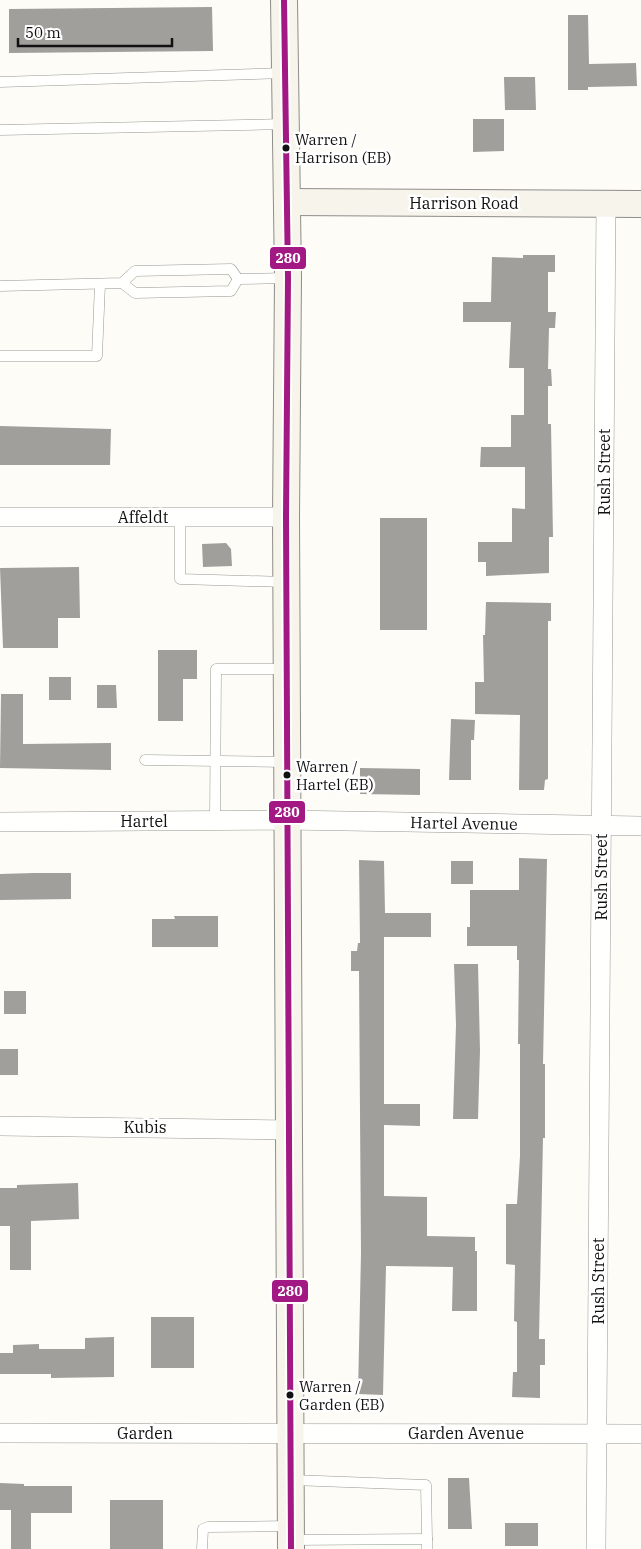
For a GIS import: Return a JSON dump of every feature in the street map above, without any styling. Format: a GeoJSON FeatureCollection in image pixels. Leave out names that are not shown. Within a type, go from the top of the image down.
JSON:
{"type":"FeatureCollection","features":[{"type":"Feature","properties":{"kind":"main road"},"geometry":{"type":"LineString","coordinates":[[284,0],[288,202],[286,582],[291,1538]]}},
{"type":"Feature","properties":{"kind":"main road","name":"Harrison Road"},"geometry":{"type":"LineString","coordinates":[[288,202],[641,204]]}},
{"type":"Feature","properties":{"kind":"street","name":"Rush Street"},"geometry":{"type":"LineString","coordinates":[[596,1549],[606,204]]}},
{"type":"Feature","properties":{"kind":"street","name":"Affeldt"},"geometry":{"type":"LineString","coordinates":[[0,517],[286,517]]}},
{"type":"Feature","properties":{"kind":"street","name":"Hartel Avenue"},"geometry":{"type":"LineString","coordinates":[[287,820],[641,826]]}},
{"type":"Feature","properties":{"kind":"street","name":"Hartel"},"geometry":{"type":"LineString","coordinates":[[0,822],[287,820]]}},
{"type":"Feature","properties":{"kind":"street","name":"Kubis"},"geometry":{"type":"LineString","coordinates":[[0,1126],[290,1130]]}},
{"type":"Feature","properties":{"kind":"street","name":"Garden"},"geometry":{"type":"LineString","coordinates":[[0,1433],[291,1433]]}},
{"type":"Feature","properties":{"kind":"street","name":"Garden Avenue"},"geometry":{"type":"LineString","coordinates":[[291,1433],[641,1434]]}},
{"type":"Feature","properties":{"kind":"lane"},"geometry":{"type":"LineString","coordinates":[[0,82],[286,73]]}},
{"type":"Feature","properties":{"kind":"lane"},"geometry":{"type":"LineString","coordinates":[[0,130],[287,124]]}},
{"type":"Feature","properties":{"kind":"lane"},"geometry":{"type":"LineString","coordinates":[[0,286],[122,283],[135,271],[231,269],[238,279]]}},
{"type":"Feature","properties":{"kind":"lane"},"geometry":{"type":"LineString","coordinates":[[238,279],[288,278]]}},
{"type":"Feature","properties":{"kind":"lane"},"geometry":{"type":"LineString","coordinates":[[122,283],[134,293],[231,291],[238,279]]}},
{"type":"Feature","properties":{"kind":"lane"},"geometry":{"type":"LineString","coordinates":[[0,356],[98,356],[100,284]]}},
{"type":"Feature","properties":{"kind":"lane"},"geometry":{"type":"LineString","coordinates":[[180,517],[180,579],[286,582]]}},
{"type":"Feature","properties":{"kind":"lane"},"geometry":{"type":"LineString","coordinates":[[215,821],[216,669],[287,669]]}},
{"type":"Feature","properties":{"kind":"lane"},"geometry":{"type":"LineString","coordinates":[[145,760],[288,762]]}},
{"type":"Feature","properties":{"kind":"lane"},"geometry":{"type":"LineString","coordinates":[[202,1549],[203,1529],[291,1538],[427,1544],[426,1485],[291,1480]]}},
{"type":"Feature","properties":{"kind":"building"},"geometry":{"type":"Polygon","coordinates":[[[212,7],[213,51],[9,53],[9,9],[212,7]]]}},
{"type":"Feature","properties":{"kind":"building"},"geometry":{"type":"Polygon","coordinates":[[[568,15],[588,15],[589,64],[636,63],[637,86],[588,87],[588,90],[568,90],[568,15]]]}},
{"type":"Feature","properties":{"kind":"building"},"geometry":{"type":"Polygon","coordinates":[[[504,77],[535,77],[536,110],[505,110],[504,77]]]}},
{"type":"Feature","properties":{"kind":"building"},"geometry":{"type":"Polygon","coordinates":[[[473,119],[504,119],[504,151],[473,152],[473,119]]]}},
{"type":"Feature","properties":{"kind":"building"},"geometry":{"type":"Polygon","coordinates":[[[523,255],[555,255],[555,272],[548,272],[548,312],[556,312],[555,328],[549,328],[548,369],[551,369],[552,386],[548,386],[548,424],[551,424],[553,537],[549,537],[549,573],[486,576],[486,562],[478,562],[478,542],[512,542],[512,508],[525,509],[525,467],[480,467],[481,447],[511,447],[511,415],[524,415],[524,368],[509,368],[511,322],[463,322],[463,302],[491,302],[492,257],[523,258],[523,255]]]}},
{"type":"Feature","properties":{"kind":"building"},"geometry":{"type":"Polygon","coordinates":[[[0,426],[111,429],[110,465],[0,465],[0,426]]]}},
{"type":"Feature","properties":{"kind":"building"},"geometry":{"type":"Polygon","coordinates":[[[380,518],[427,518],[427,630],[380,630],[380,518]]]}},
{"type":"Feature","properties":{"kind":"building"},"geometry":{"type":"Polygon","coordinates":[[[226,543],[231,549],[232,566],[203,567],[202,544],[226,543]]]}},
{"type":"Feature","properties":{"kind":"building"},"geometry":{"type":"Polygon","coordinates":[[[79,567],[80,618],[58,618],[58,648],[3,648],[0,568],[79,567]]]}},
{"type":"Feature","properties":{"kind":"building"},"geometry":{"type":"Polygon","coordinates":[[[486,602],[551,603],[551,621],[548,621],[548,779],[545,780],[544,790],[519,790],[520,715],[475,714],[475,682],[484,682],[483,635],[485,635],[486,602]]]}},
{"type":"Feature","properties":{"kind":"building"},"geometry":{"type":"Polygon","coordinates":[[[158,650],[197,650],[197,679],[183,679],[183,721],[158,721],[158,650]]]}},
{"type":"Feature","properties":{"kind":"building"},"geometry":{"type":"Polygon","coordinates":[[[49,677],[71,677],[71,700],[49,700],[49,677]]]}},
{"type":"Feature","properties":{"kind":"building"},"geometry":{"type":"Polygon","coordinates":[[[97,685],[116,685],[117,708],[97,708],[97,685]]]}},
{"type":"Feature","properties":{"kind":"building"},"geometry":{"type":"Polygon","coordinates":[[[1,694],[23,694],[23,744],[111,743],[111,770],[0,768],[1,694]]]}},
{"type":"Feature","properties":{"kind":"building"},"geometry":{"type":"Polygon","coordinates":[[[451,719],[475,720],[474,740],[471,740],[471,780],[449,780],[451,719]]]}},
{"type":"Feature","properties":{"kind":"building"},"geometry":{"type":"Polygon","coordinates":[[[360,768],[420,769],[420,795],[360,794],[360,768]]]}},
{"type":"Feature","properties":{"kind":"building"},"geometry":{"type":"Polygon","coordinates":[[[519,858],[547,859],[543,1064],[545,1064],[545,1138],[543,1138],[539,1339],[545,1339],[545,1365],[540,1365],[540,1398],[512,1397],[513,1372],[517,1372],[517,1322],[514,1321],[515,1265],[506,1264],[506,1204],[517,1204],[520,1156],[519,960],[517,960],[517,946],[467,946],[467,927],[470,927],[470,890],[519,890],[519,858]]]}},
{"type":"Feature","properties":{"kind":"building"},"geometry":{"type":"Polygon","coordinates":[[[359,860],[384,861],[385,913],[431,913],[431,937],[384,937],[384,1104],[420,1104],[420,1126],[384,1125],[384,1196],[427,1197],[427,1236],[475,1237],[475,1251],[477,1251],[477,1311],[452,1311],[453,1267],[386,1266],[383,1395],[358,1394],[361,1253],[359,971],[351,971],[351,951],[357,951],[358,943],[360,943],[359,860]]]}},
{"type":"Feature","properties":{"kind":"building"},"geometry":{"type":"Polygon","coordinates":[[[451,861],[473,861],[473,884],[451,884],[451,861]]]}},
{"type":"Feature","properties":{"kind":"building"},"geometry":{"type":"Polygon","coordinates":[[[71,873],[71,899],[0,900],[0,874],[71,873]]]}},
{"type":"Feature","properties":{"kind":"building"},"geometry":{"type":"Polygon","coordinates":[[[174,916],[218,916],[218,947],[152,947],[152,919],[175,919],[174,916]]]}},
{"type":"Feature","properties":{"kind":"building"},"geometry":{"type":"Polygon","coordinates":[[[454,964],[478,964],[480,1050],[478,1119],[453,1119],[456,1025],[454,964]]]}},
{"type":"Feature","properties":{"kind":"building"},"geometry":{"type":"Polygon","coordinates":[[[4,991],[26,991],[26,1014],[4,1014],[4,991]]]}},
{"type":"Feature","properties":{"kind":"building"},"geometry":{"type":"Polygon","coordinates":[[[0,1049],[18,1049],[18,1075],[0,1075],[0,1049]]]}},
{"type":"Feature","properties":{"kind":"building"},"geometry":{"type":"Polygon","coordinates":[[[78,1183],[79,1219],[31,1221],[31,1270],[10,1270],[10,1226],[0,1226],[0,1188],[17,1188],[17,1185],[78,1183]]]}},
{"type":"Feature","properties":{"kind":"building"},"geometry":{"type":"Polygon","coordinates":[[[151,1317],[194,1317],[194,1368],[151,1368],[151,1317]]]}},
{"type":"Feature","properties":{"kind":"building"},"geometry":{"type":"Polygon","coordinates":[[[114,1337],[114,1377],[51,1378],[51,1374],[0,1374],[0,1353],[13,1353],[13,1345],[39,1344],[39,1349],[85,1349],[85,1338],[114,1337]]]}},
{"type":"Feature","properties":{"kind":"building"},"geometry":{"type":"Polygon","coordinates":[[[448,1478],[469,1478],[472,1529],[448,1529],[448,1478]]]}},
{"type":"Feature","properties":{"kind":"building"},"geometry":{"type":"Polygon","coordinates":[[[0,1483],[24,1484],[24,1486],[72,1486],[72,1513],[31,1513],[31,1549],[11,1549],[11,1510],[0,1510],[0,1483]]]}},
{"type":"Feature","properties":{"kind":"building"},"geometry":{"type":"Polygon","coordinates":[[[110,1500],[163,1500],[163,1549],[110,1549],[110,1500]]]}},
{"type":"Feature","properties":{"kind":"building"},"geometry":{"type":"Polygon","coordinates":[[[505,1523],[538,1523],[538,1546],[505,1546],[505,1523]]]}},
{"type":"Feature","properties":{"kind":"transit line","name":"280"},"geometry":{"type":"LineString","coordinates":[[284,0],[288,278],[286,517],[291,1549]]}},
{"type":"Feature","properties":{"kind":"place","name":"Warren / Harrison (EB)"},"geometry":{"type":"Point","coordinates":[286,148]}},
{"type":"Feature","properties":{"kind":"place","name":"Warren / Hartel (EB)"},"geometry":{"type":"Point","coordinates":[287,775]}},
{"type":"Feature","properties":{"kind":"place","name":"Warren / Garden (EB)"},"geometry":{"type":"Point","coordinates":[290,1395]}}]}
